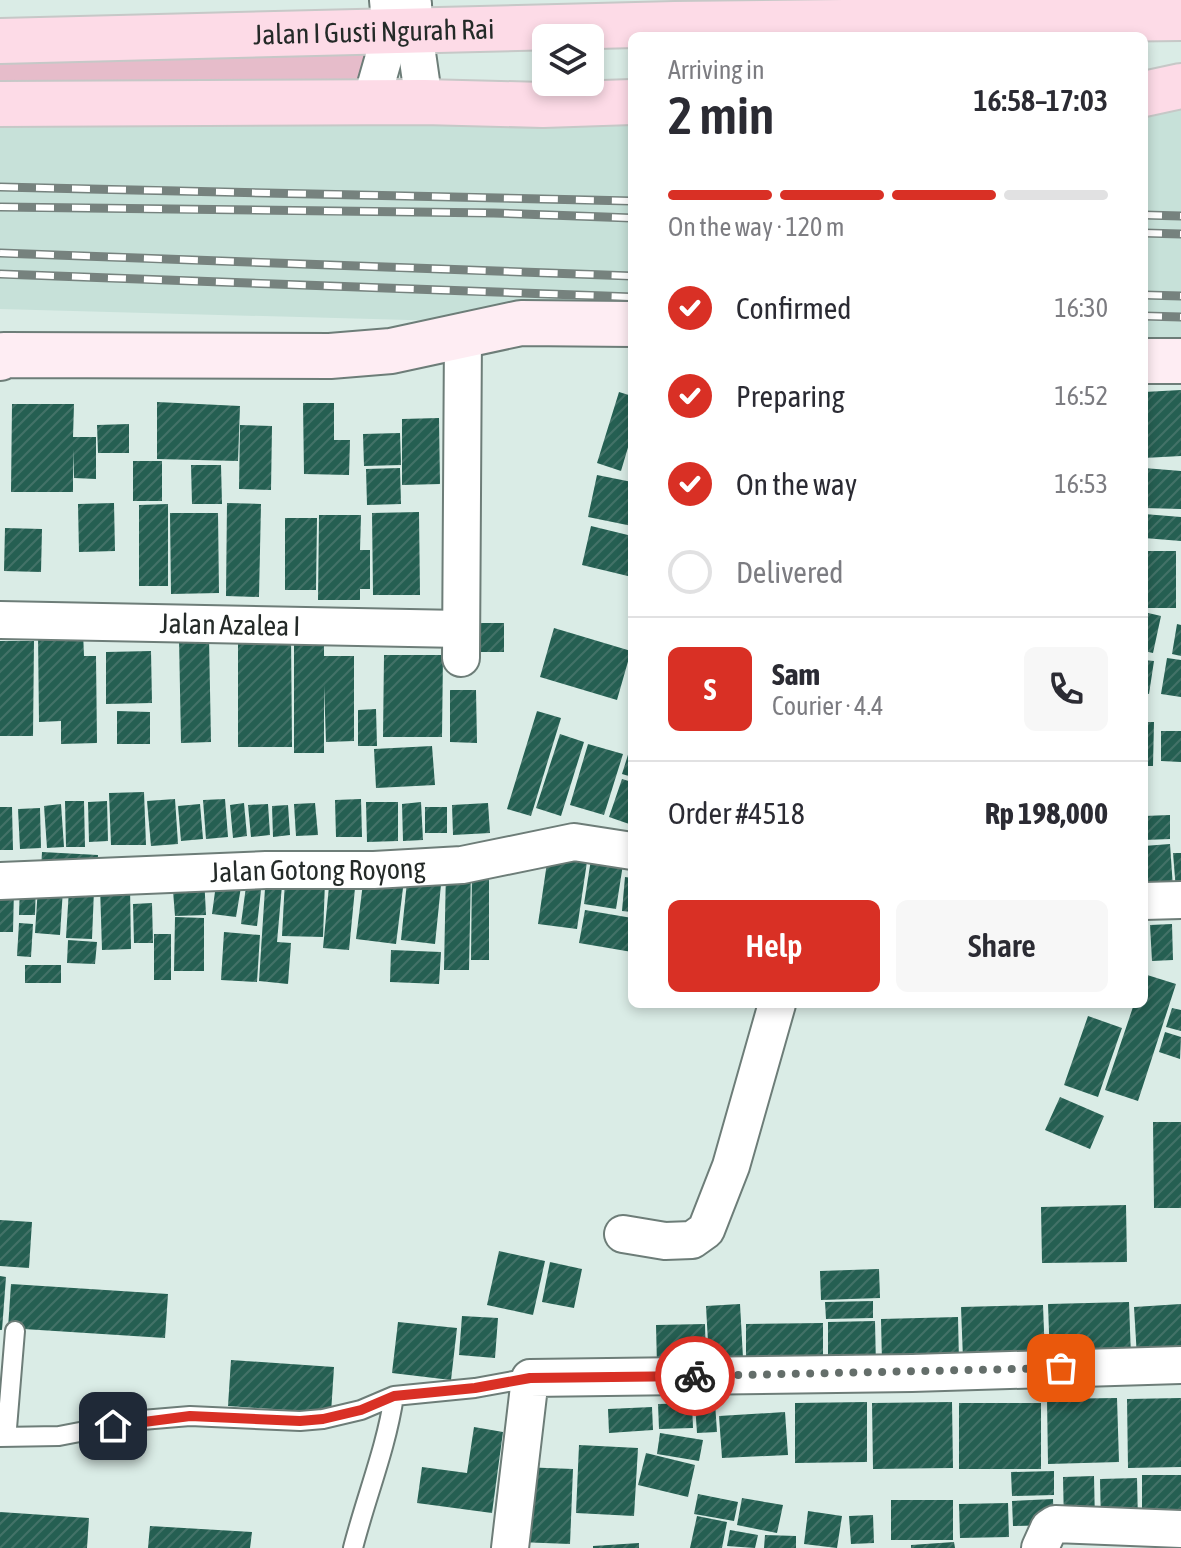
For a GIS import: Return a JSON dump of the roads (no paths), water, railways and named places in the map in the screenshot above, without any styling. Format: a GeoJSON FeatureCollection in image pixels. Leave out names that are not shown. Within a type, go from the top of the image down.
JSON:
{"type":"FeatureCollection","features":[{"type":"Feature","properties":{"kind":"main road","name":"Jalan I Gusti Ngurah Rai"},"geometry":{"type":"LineString","coordinates":[[0,41],[401,16],[675,24],[1181,18]]}},
{"type":"Feature","properties":{"kind":"main road"},"geometry":{"type":"LineString","coordinates":[[1148,93],[1181,86]]}},
{"type":"Feature","properties":{"kind":"main road"},"geometry":{"type":"LineString","coordinates":[[0,104],[424,102],[543,105],[628,102]]}},
{"type":"Feature","properties":{"kind":"street"},"geometry":{"type":"LineString","coordinates":[[401,16],[424,102]]}},
{"type":"Feature","properties":{"kind":"street"},"geometry":{"type":"LineString","coordinates":[[371,102],[401,16]]}},
{"type":"Feature","properties":{"kind":"street"},"geometry":{"type":"LineString","coordinates":[[0,358],[4,355],[330,356],[391,351],[463,333],[521,323],[628,324]]}},
{"type":"Feature","properties":{"kind":"street","name":"Jalan Azalea I"},"geometry":{"type":"LineString","coordinates":[[0,620],[461,644],[463,333]]}},
{"type":"Feature","properties":{"kind":"street"},"geometry":{"type":"LineString","coordinates":[[1148,361],[1181,361]]}},
{"type":"Feature","properties":{"kind":"street","name":"Jalan Gotong Royong"},"geometry":{"type":"LineString","coordinates":[[0,881],[462,865],[574,842],[628,850]]}},
{"type":"Feature","properties":{"kind":"street"},"geometry":{"type":"LineString","coordinates":[[1148,901],[1181,900]]}},
{"type":"Feature","properties":{"kind":"street"},"geometry":{"type":"LineString","coordinates":[[623,1234],[665,1241],[692,1240],[706,1230],[731,1166],[776,1008]]}},
{"type":"Feature","properties":{"kind":"street"},"geometry":{"type":"LineString","coordinates":[[510,1548],[530,1378],[912,1373],[1181,1365]]}},
{"type":"Feature","properties":{"kind":"street"},"geometry":{"type":"LineString","coordinates":[[1040,1548],[1049,1528],[1055,1524],[1181,1529]]}},
{"type":"Feature","properties":{"kind":"lane"},"geometry":{"type":"LineString","coordinates":[[0,1437],[7,1428],[15,1331]]}},
{"type":"Feature","properties":{"kind":"lane"},"geometry":{"type":"LineString","coordinates":[[0,1437],[59,1436],[179,1416],[323,1419],[361,1410],[394,1396],[475,1388],[530,1378]]}},
{"type":"Feature","properties":{"kind":"lane"},"geometry":{"type":"LineString","coordinates":[[353,1548],[362,1509],[388,1436],[394,1396]]}},
{"type":"Feature","properties":{"kind":"railway"},"geometry":{"type":"LineString","coordinates":[[0,187],[628,201]]}},
{"type":"Feature","properties":{"kind":"railway"},"geometry":{"type":"LineString","coordinates":[[0,207],[494,213],[628,218]]}},
{"type":"Feature","properties":{"kind":"railway"},"geometry":{"type":"LineString","coordinates":[[1148,215],[1181,216]]}},
{"type":"Feature","properties":{"kind":"railway"},"geometry":{"type":"LineString","coordinates":[[1148,233],[1181,234]]}},
{"type":"Feature","properties":{"kind":"railway"},"geometry":{"type":"LineString","coordinates":[[0,253],[628,276]]}},
{"type":"Feature","properties":{"kind":"railway"},"geometry":{"type":"LineString","coordinates":[[0,274],[628,297]]}},
{"type":"Feature","properties":{"kind":"railway"},"geometry":{"type":"LineString","coordinates":[[1148,295],[1181,296]]}},
{"type":"Feature","properties":{"kind":"railway"},"geometry":{"type":"LineString","coordinates":[[1148,316],[1181,317]]}}]}
